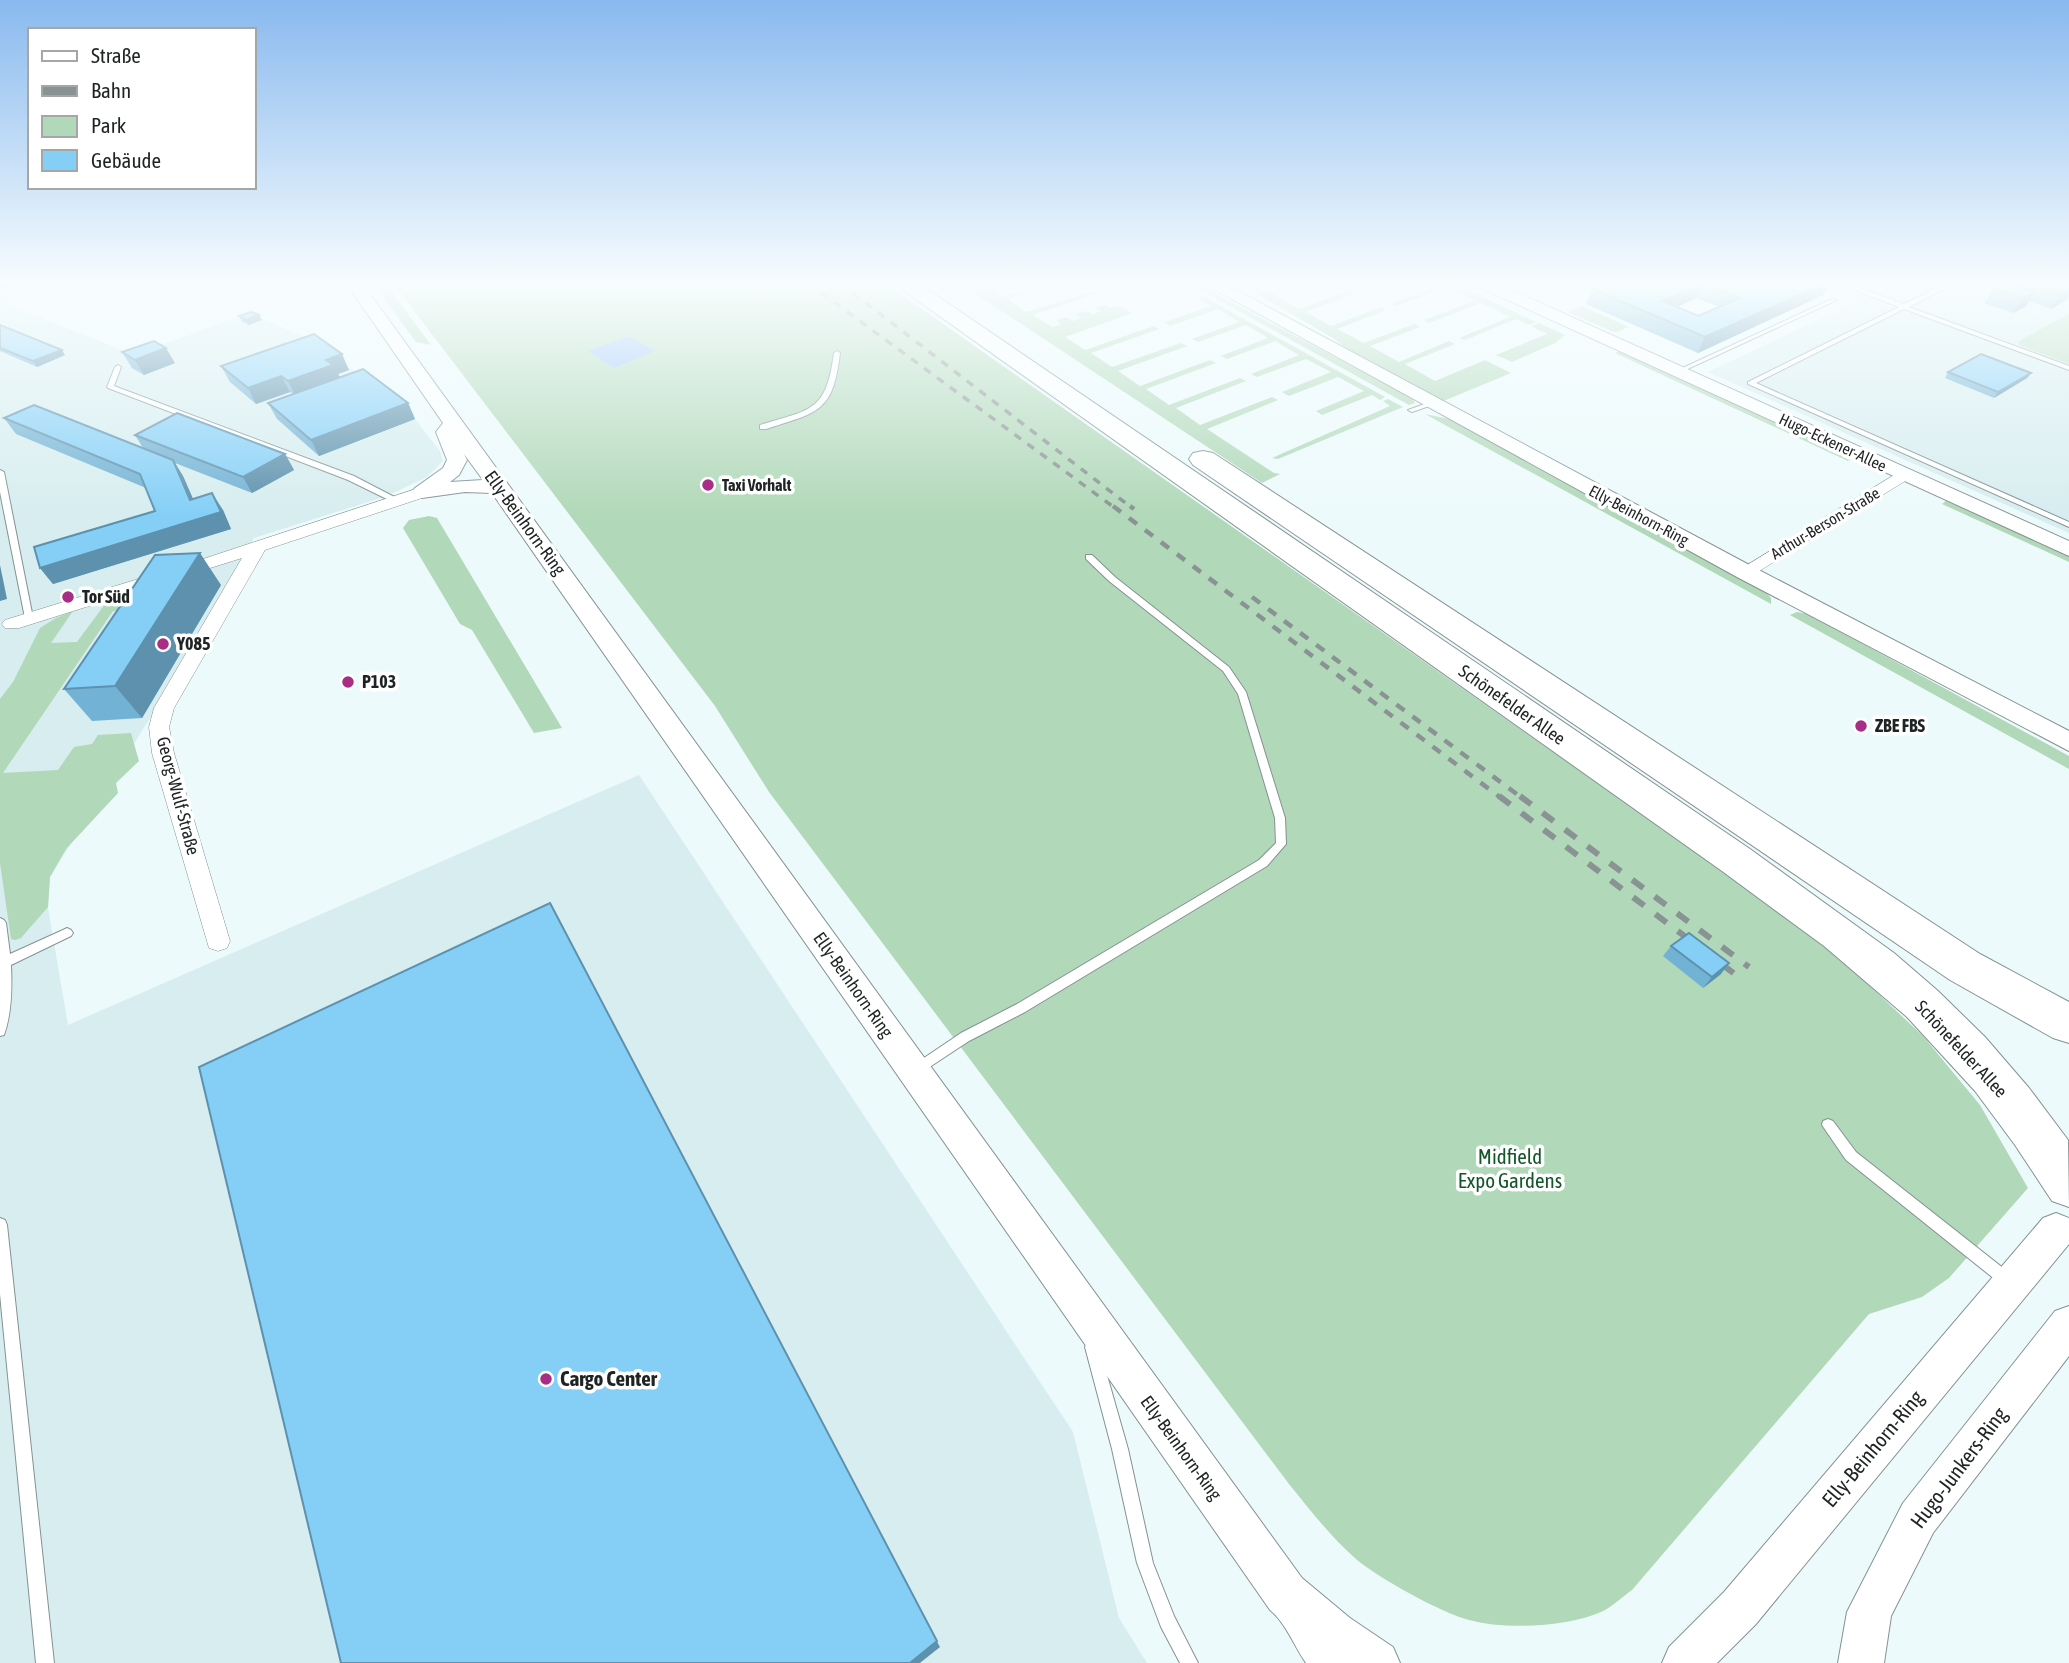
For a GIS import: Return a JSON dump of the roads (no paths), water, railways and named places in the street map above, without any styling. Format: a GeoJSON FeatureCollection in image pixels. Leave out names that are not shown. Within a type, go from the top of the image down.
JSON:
{"type":"FeatureCollection","features":[{"type":"Feature","properties":{"kind":"highway","name":"Schönefelder Allee"},"geometry":{"type":"LineString","coordinates":[[1016,361],[1809,912],[1899,983],[1986,1072],[2028,1125],[2069,1184]]}},
{"type":"Feature","properties":{"kind":"highway","name":"Schönefelder Allee"},"geometry":{"type":"LineString","coordinates":[[1056,361],[1923,940],[1996,985],[2069,1024]]}},
{"type":"Feature","properties":{"kind":"street","name":"Elly-Beinhorn-Ring"},"geometry":{"type":"LineString","coordinates":[[409,361],[1286,1594],[1334,1634],[1377,1663]]}},
{"type":"Feature","properties":{"kind":"street","name":"Elly-Beinhorn-Ring"},"geometry":{"type":"LineString","coordinates":[[1355,361],[1745,572],[2069,742]]}},
{"type":"Feature","properties":{"kind":"street","name":"Hugo-Eckener-Allee"},"geometry":{"type":"LineString","coordinates":[[1654,361],[2069,549]]}},
{"type":"Feature","properties":{"kind":"street"},"geometry":{"type":"LineString","coordinates":[[422,492],[452,471],[457,460],[446,432],[453,422]]}},
{"type":"Feature","properties":{"kind":"street","name":"Arthur-Berson-Straße"},"geometry":{"type":"LineString","coordinates":[[1745,572],[1904,474]]}},
{"type":"Feature","properties":{"kind":"street"},"geometry":{"type":"LineString","coordinates":[[20,621],[257,548],[422,492],[465,486],[499,487]]}},
{"type":"Feature","properties":{"kind":"street","name":"Georg-Wulf-Straße"},"geometry":{"type":"LineString","coordinates":[[218,941],[163,753],[159,727],[164,708],[257,548]]}},
{"type":"Feature","properties":{"kind":"street","name":"Elly-Beinhorn-Ring"},"geometry":{"type":"LineString","coordinates":[[1685,1663],[1741,1608],[2056,1231]]}},
{"type":"Feature","properties":{"kind":"street","name":"Hugo-Junkers-Ring"},"geometry":{"type":"LineString","coordinates":[[1861,1663],[1869,1612],[1918,1518],[2069,1325]]}},
{"type":"Feature","properties":{"kind":"street"},"geometry":{"type":"LineString","coordinates":[[1286,1594],[1333,1663]]}},
{"type":"Feature","properties":{"kind":"lane"},"geometry":{"type":"LineString","coordinates":[[763,427],[817,407],[826,400],[832,389],[836,361]]}},
{"type":"Feature","properties":{"kind":"lane"},"geometry":{"type":"LineString","coordinates":[[1679,372],[1704,361]]}},
{"type":"Feature","properties":{"kind":"lane"},"geometry":{"type":"LineString","coordinates":[[1796,361],[1751,383],[2069,525]]}},
{"type":"Feature","properties":{"kind":"lane"},"geometry":{"type":"LineString","coordinates":[[2049,361],[2069,368]]}},
{"type":"Feature","properties":{"kind":"lane"},"geometry":{"type":"LineString","coordinates":[[117,367],[110,387],[351,478],[398,501]]}},
{"type":"Feature","properties":{"kind":"lane"},"geometry":{"type":"LineString","coordinates":[[1412,410],[1433,403]]}},
{"type":"Feature","properties":{"kind":"lane"},"geometry":{"type":"LineString","coordinates":[[0,472],[20,621]]}},
{"type":"Feature","properties":{"kind":"lane"},"geometry":{"type":"LineString","coordinates":[[913,1071],[965,1037],[1021,1008],[1263,863],[1281,844],[1280,818],[1243,694],[1236,681],[1226,669],[1112,579],[1089,556]]}},
{"type":"Feature","properties":{"kind":"lane"},"geometry":{"type":"LineString","coordinates":[[0,923],[7,996],[0,1031]]}},
{"type":"Feature","properties":{"kind":"lane"},"geometry":{"type":"LineString","coordinates":[[4,962],[67,933]]}},
{"type":"Feature","properties":{"kind":"lane"},"geometry":{"type":"LineString","coordinates":[[1828,1125],[1851,1156],[2011,1284]]}},
{"type":"Feature","properties":{"kind":"lane"},"geometry":{"type":"LineString","coordinates":[[0,1225],[45,1663]]}},
{"type":"Feature","properties":{"kind":"lane"},"geometry":{"type":"LineString","coordinates":[[1080,1307],[1117,1436],[1145,1563],[1167,1621],[1189,1663]]}},
{"type":"Feature","properties":{"kind":"water"},"geometry":{"type":"Polygon","coordinates":[[[603,361],[632,361],[614,368],[603,361]]]}},
{"type":"Feature","properties":{"kind":"railway"},"geometry":{"type":"LineString","coordinates":[[914,361],[1115,508]]}},
{"type":"Feature","properties":{"kind":"railway"},"geometry":{"type":"LineString","coordinates":[[941,361],[1132,508]]}},
{"type":"Feature","properties":{"kind":"railway"},"geometry":{"type":"LineString","coordinates":[[1113,506],[1501,798]]}},
{"type":"Feature","properties":{"kind":"railway"},"geometry":{"type":"LineString","coordinates":[[1130,506],[1134,509]]}},
{"type":"Feature","properties":{"kind":"railway"},"geometry":{"type":"LineString","coordinates":[[1252,597],[1522,798]]}},
{"type":"Feature","properties":{"kind":"railway"},"geometry":{"type":"LineString","coordinates":[[1499,796],[1736,975]]}},
{"type":"Feature","properties":{"kind":"railway"},"geometry":{"type":"LineString","coordinates":[[1520,796],[1749,967]]}},
{"type":"Feature","properties":{"kind":"place","name":"Taxi Vorhalt"},"geometry":{"type":"Point","coordinates":[708,485]}},
{"type":"Feature","properties":{"kind":"place","name":"Tor Süd"},"geometry":{"type":"Point","coordinates":[68,597]}},
{"type":"Feature","properties":{"kind":"place","name":"Y085"},"geometry":{"type":"Point","coordinates":[163,644]}},
{"type":"Feature","properties":{"kind":"place","name":"P103"},"geometry":{"type":"Point","coordinates":[348,682]}},
{"type":"Feature","properties":{"kind":"place","name":"ZBE FBS"},"geometry":{"type":"Point","coordinates":[1861,726]}},
{"type":"Feature","properties":{"kind":"place","name":"Cargo Center"},"geometry":{"type":"Point","coordinates":[546,1379]}},
{"type":"Feature","properties":{"kind":"park label","name":"Midfield Expo Gardens"},"geometry":{"type":"Point","coordinates":[1510,1169]}}]}
